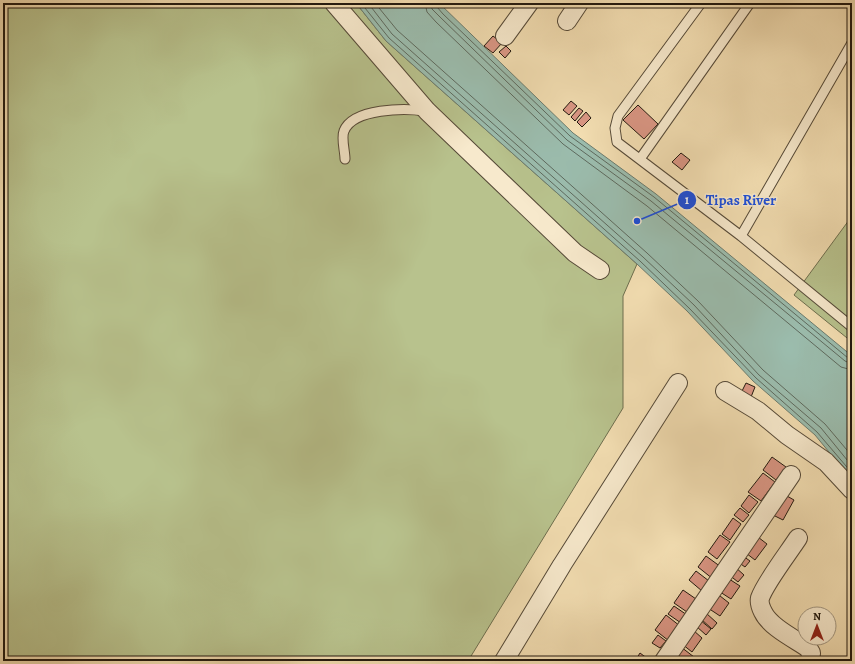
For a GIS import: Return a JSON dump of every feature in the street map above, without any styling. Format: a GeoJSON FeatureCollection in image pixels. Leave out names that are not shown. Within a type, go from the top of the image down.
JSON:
{"type":"FeatureCollection","features":[{"type":"Feature","properties":{"kind":"street"},"geometry":{"type":"LineString","coordinates":[[334,3],[427,111],[569,248],[600,270]]}},
{"type":"Feature","properties":{"kind":"street"},"geometry":{"type":"LineString","coordinates":[[505,36],[529,3]]}},
{"type":"Feature","properties":{"kind":"street"},"geometry":{"type":"LineString","coordinates":[[567,21],[579,3]]}},
{"type":"Feature","properties":{"kind":"street"},"geometry":{"type":"LineString","coordinates":[[504,661],[562,565],[678,383]]}},
{"type":"Feature","properties":{"kind":"street"},"geometry":{"type":"LineString","coordinates":[[725,391],[758,411],[787,435],[826,462],[852,490]]}},
{"type":"Feature","properties":{"kind":"street"},"geometry":{"type":"LineString","coordinates":[[664,661],[791,475]]}},
{"type":"Feature","properties":{"kind":"street"},"geometry":{"type":"LineString","coordinates":[[798,538],[765,588],[760,598],[760,606],[763,614],[778,628],[808,648],[811,653],[810,661]]}},
{"type":"Feature","properties":{"kind":"lane"},"geometry":{"type":"LineString","coordinates":[[701,3],[618,116],[615,128],[617,142],[741,236],[852,327]]}},
{"type":"Feature","properties":{"kind":"lane"},"geometry":{"type":"LineString","coordinates":[[640,159],[750,3]]}},
{"type":"Feature","properties":{"kind":"lane"},"geometry":{"type":"LineString","coordinates":[[741,236],[852,43]]}},
{"type":"Feature","properties":{"kind":"lane"},"geometry":{"type":"LineString","coordinates":[[346,159],[344,131],[357,117],[399,109],[427,111]]}},
{"type":"Feature","properties":{"kind":"green space"},"geometry":{"type":"Polygon","coordinates":[[[3,3],[356,3],[386,41],[637,264],[623,296],[623,408],[468,661],[3,661],[3,3]]]}},
{"type":"Feature","properties":{"kind":"green space"},"geometry":{"type":"Polygon","coordinates":[[[852,216],[852,342],[794,295],[852,216]]]}},
{"type":"Feature","properties":{"kind":"water"},"geometry":{"type":"Polygon","coordinates":[[[356,3],[439,3],[573,133],[656,194],[852,356],[852,480],[815,435],[753,381],[687,311],[637,264],[386,41],[356,3]]]}},
{"type":"Feature","properties":{"kind":"building"},"geometry":{"type":"Polygon","coordinates":[[[493,36],[502,43],[493,53],[484,46],[493,36]]]}},
{"type":"Feature","properties":{"kind":"building"},"geometry":{"type":"Polygon","coordinates":[[[506,46],[511,51],[505,58],[499,52],[506,46]]]}},
{"type":"Feature","properties":{"kind":"building"},"geometry":{"type":"Polygon","coordinates":[[[571,101],[577,106],[569,115],[563,110],[571,101]]]}},
{"type":"Feature","properties":{"kind":"building"},"geometry":{"type":"Polygon","coordinates":[[[638,105],[658,124],[644,139],[623,120],[638,105]]]}},
{"type":"Feature","properties":{"kind":"building"},"geometry":{"type":"Polygon","coordinates":[[[579,108],[583,111],[575,121],[571,117],[579,108]]]}},
{"type":"Feature","properties":{"kind":"building"},"geometry":{"type":"Polygon","coordinates":[[[586,112],[591,118],[582,127],[577,122],[586,112]]]}},
{"type":"Feature","properties":{"kind":"building"},"geometry":{"type":"Polygon","coordinates":[[[681,153],[690,160],[682,170],[672,162],[681,153]]]}},
{"type":"Feature","properties":{"kind":"building"},"geometry":{"type":"Polygon","coordinates":[[[746,383],[755,387],[751,397],[741,393],[746,383]]]}},
{"type":"Feature","properties":{"kind":"building"},"geometry":{"type":"Polygon","coordinates":[[[772,457],[786,467],[776,480],[763,470],[772,457]]]}},
{"type":"Feature","properties":{"kind":"building"},"geometry":{"type":"Polygon","coordinates":[[[763,473],[775,482],[761,501],[748,492],[763,473]]]}},
{"type":"Feature","properties":{"kind":"building"},"geometry":{"type":"Polygon","coordinates":[[[780,492],[794,500],[783,520],[769,513],[780,492]]]}},
{"type":"Feature","properties":{"kind":"building"},"geometry":{"type":"Polygon","coordinates":[[[749,495],[758,502],[749,513],[741,506],[749,495]]]}},
{"type":"Feature","properties":{"kind":"building"},"geometry":{"type":"Polygon","coordinates":[[[740,508],[749,515],[743,522],[734,515],[740,508]]]}},
{"type":"Feature","properties":{"kind":"building"},"geometry":{"type":"Polygon","coordinates":[[[733,518],[741,524],[730,540],[722,534],[733,518]]]}},
{"type":"Feature","properties":{"kind":"building"},"geometry":{"type":"Polygon","coordinates":[[[754,534],[767,544],[755,560],[742,550],[754,534]]]}},
{"type":"Feature","properties":{"kind":"building"},"geometry":{"type":"Polygon","coordinates":[[[720,535],[730,542],[717,559],[708,552],[720,535]]]}},
{"type":"Feature","properties":{"kind":"building"},"geometry":{"type":"Polygon","coordinates":[[[706,556],[721,567],[713,579],[698,567],[706,556]]]}},
{"type":"Feature","properties":{"kind":"building"},"geometry":{"type":"Polygon","coordinates":[[[743,556],[750,561],[745,567],[738,562],[743,556]]]}},
{"type":"Feature","properties":{"kind":"building"},"geometry":{"type":"Polygon","coordinates":[[[734,566],[744,575],[738,582],[728,574],[734,566]]]}},
{"type":"Feature","properties":{"kind":"building"},"geometry":{"type":"Polygon","coordinates":[[[696,571],[709,581],[702,591],[689,580],[696,571]]]}},
{"type":"Feature","properties":{"kind":"building"},"geometry":{"type":"Polygon","coordinates":[[[726,577],[740,586],[731,599],[717,590],[726,577]]]}},
{"type":"Feature","properties":{"kind":"building"},"geometry":{"type":"Polygon","coordinates":[[[683,590],[696,599],[687,612],[674,603],[683,590]]]}},
{"type":"Feature","properties":{"kind":"building"},"geometry":{"type":"Polygon","coordinates":[[[715,592],[729,603],[720,616],[705,606],[715,592]]]}},
{"type":"Feature","properties":{"kind":"building"},"geometry":{"type":"Polygon","coordinates":[[[674,606],[687,615],[681,623],[668,614],[674,606]]]}},
{"type":"Feature","properties":{"kind":"building"},"geometry":{"type":"Polygon","coordinates":[[[706,613],[717,623],[712,629],[701,619],[706,613]]]}},
{"type":"Feature","properties":{"kind":"building"},"geometry":{"type":"Polygon","coordinates":[[[666,615],[680,626],[669,641],[655,630],[666,615]]]}},
{"type":"Feature","properties":{"kind":"building"},"geometry":{"type":"Polygon","coordinates":[[[700,620],[711,629],[706,635],[696,626],[700,620]]]}},
{"type":"Feature","properties":{"kind":"building"},"geometry":{"type":"Polygon","coordinates":[[[693,630],[702,638],[692,652],[682,644],[693,630]]]}},
{"type":"Feature","properties":{"kind":"building"},"geometry":{"type":"Polygon","coordinates":[[[658,635],[666,641],[660,648],[652,643],[658,635]]]}},
{"type":"Feature","properties":{"kind":"building"},"geometry":{"type":"Polygon","coordinates":[[[681,647],[694,657],[691,661],[674,661],[681,647]]]}},
{"type":"Feature","properties":{"kind":"building"},"geometry":{"type":"Polygon","coordinates":[[[640,653],[644,656],[652,661],[635,661],[640,653]]]}},
{"type":"Feature","properties":{"kind":"place","name":"Tipas River"},"geometry":{"type":"Point","coordinates":[637,221]}}]}
